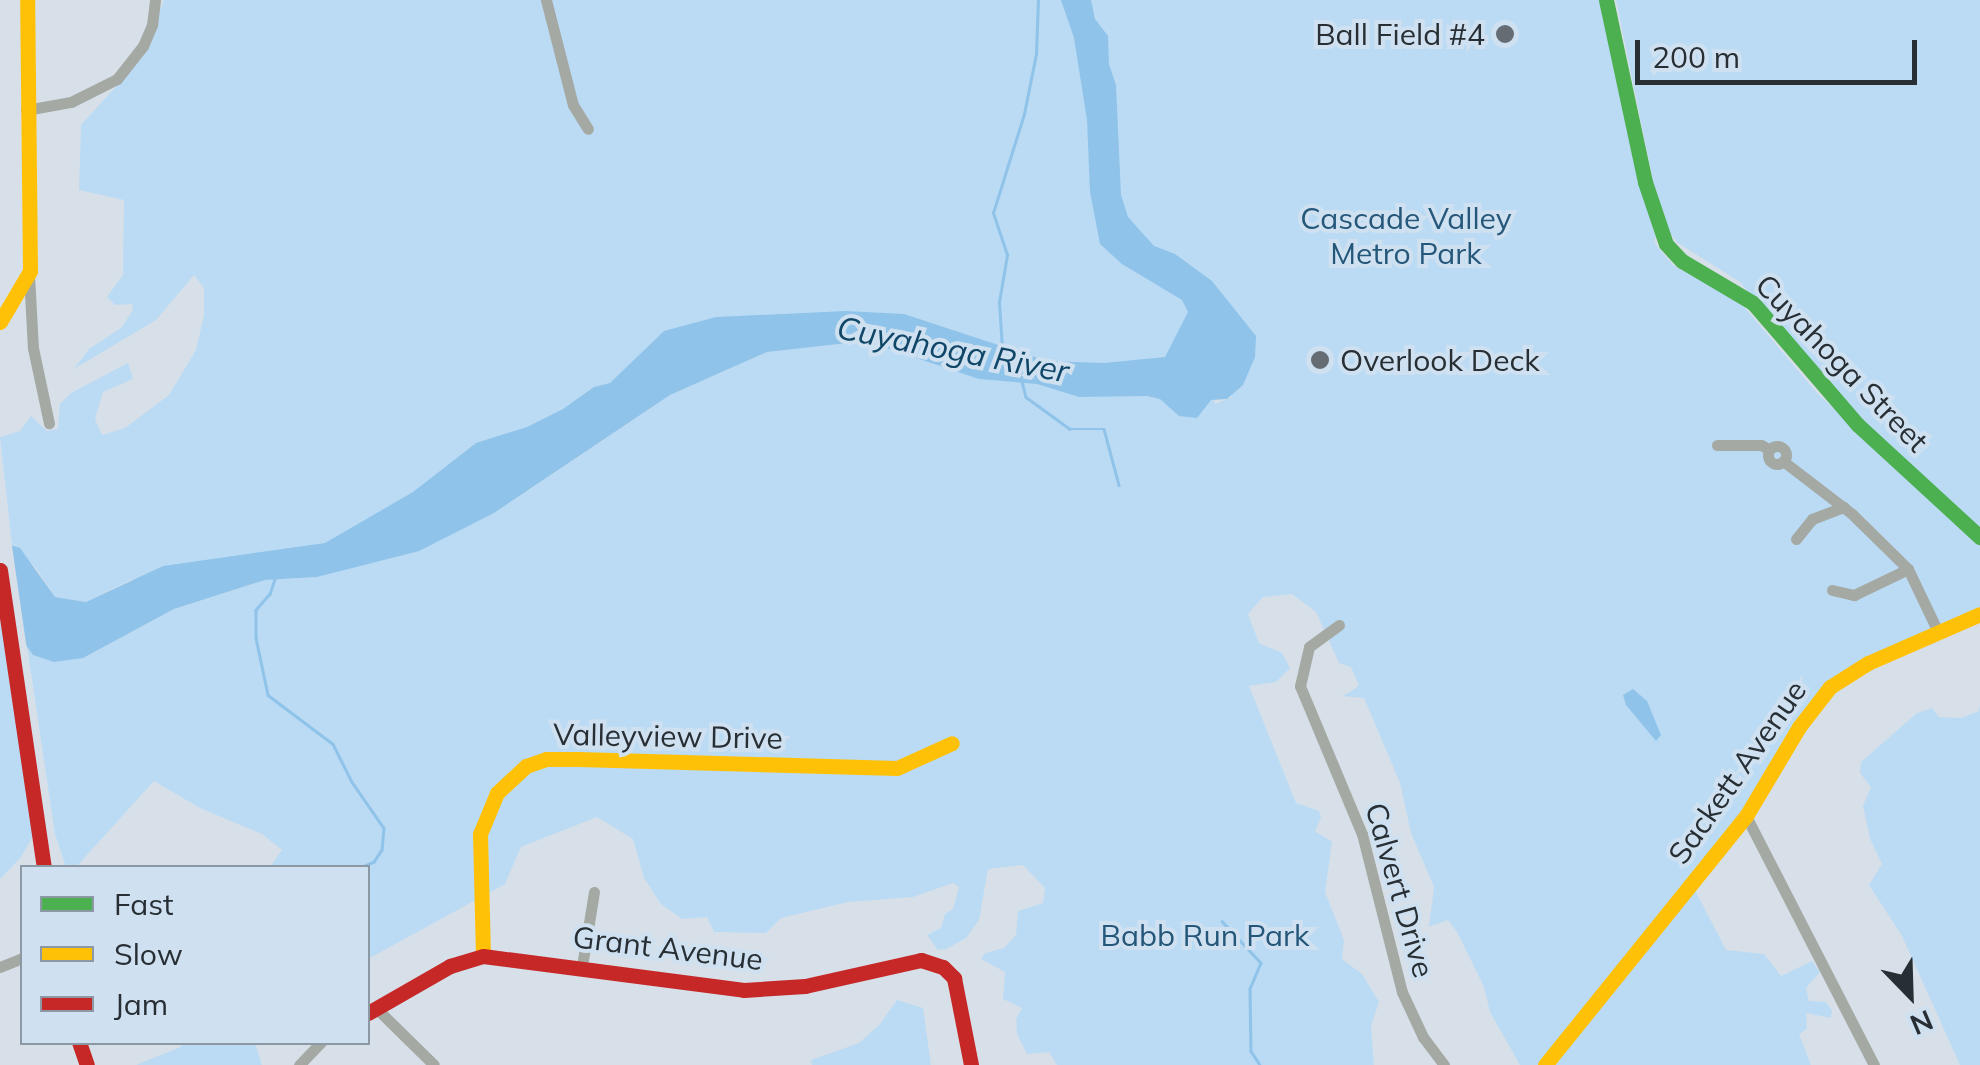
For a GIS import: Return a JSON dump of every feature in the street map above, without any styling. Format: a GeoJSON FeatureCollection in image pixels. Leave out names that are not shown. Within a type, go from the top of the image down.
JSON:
{"type":"FeatureCollection","features":[{"type":"Feature","properties":{"kind":"street"},"geometry":{"type":"LineString","coordinates":[[26,0],[30,322],[49,423]]}},
{"type":"Feature","properties":{"kind":"street"},"geometry":{"type":"LineString","coordinates":[[26,110],[71,102],[117,79],[143,46],[152,25],[155,0]]}},
{"type":"Feature","properties":{"kind":"street"},"geometry":{"type":"LineString","coordinates":[[546,0],[573,106],[588,130]]}},
{"type":"Feature","properties":{"kind":"street","name":"Cuyahoga Street"},"geometry":{"type":"LineString","coordinates":[[1606,0],[1643,174],[1656,224],[1666,244],[1682,261],[1753,303],[1858,426],[1980,538]]}},
{"type":"Feature","properties":{"kind":"street"},"geometry":{"type":"LineString","coordinates":[[0,322],[30,270]]}},
{"type":"Feature","properties":{"kind":"street"},"geometry":{"type":"LineString","coordinates":[[1717,445],[1761,445],[1769,449],[1772,463],[1784,461],[1844,507],[1908,569],[1938,632]]}},
{"type":"Feature","properties":{"kind":"street"},"geometry":{"type":"LineString","coordinates":[[1796,539],[1812,519],[1844,507]]}},
{"type":"Feature","properties":{"kind":"street"},"geometry":{"type":"LineString","coordinates":[[1832,590],[1854,595],[1908,569]]}},
{"type":"Feature","properties":{"kind":"street"},"geometry":{"type":"LineString","coordinates":[[0,570],[44,865]]}},
{"type":"Feature","properties":{"kind":"street","name":"Sackett Avenue"},"geometry":{"type":"LineString","coordinates":[[1545,1065],[1746,816],[1800,727],[1830,688],[1868,663],[1980,614]]}},
{"type":"Feature","properties":{"kind":"street","name":"Calvert Drive"},"geometry":{"type":"LineString","coordinates":[[1339,625],[1309,647],[1300,686],[1362,834],[1402,992],[1422,1038],[1444,1065]]}},
{"type":"Feature","properties":{"kind":"street","name":"Valleyview Drive"},"geometry":{"type":"LineString","coordinates":[[483,956],[480,834],[497,792],[526,766],[546,760],[578,759],[897,768],[952,743]]}},
{"type":"Feature","properties":{"kind":"street"},"geometry":{"type":"LineString","coordinates":[[1746,816],[1874,1065]]}},
{"type":"Feature","properties":{"kind":"street"},"geometry":{"type":"LineString","coordinates":[[582,966],[594,892]]}},
{"type":"Feature","properties":{"kind":"street","name":"Grant Avenue"},"geometry":{"type":"LineString","coordinates":[[372,1011],[450,966],[483,956],[748,990],[806,986],[921,960],[943,967],[958,991],[971,1065]]}},
{"type":"Feature","properties":{"kind":"street"},"geometry":{"type":"LineString","coordinates":[[372,1011],[434,1065]]}},
{"type":"Feature","properties":{"kind":"street"},"geometry":{"type":"LineString","coordinates":[[299,1065],[318,1045]]}},
{"type":"Feature","properties":{"kind":"green space"},"geometry":{"type":"Polygon","coordinates":[[[164,0],[1605,0],[1656,225],[1655,244],[1673,265],[1740,302],[1817,393],[1980,544],[1980,614],[1830,687],[1746,816],[1545,1065],[1520,1065],[1490,1012],[1484,987],[1457,932],[1448,920],[1429,927],[1434,887],[1411,833],[1400,783],[1364,698],[1343,696],[1359,686],[1351,667],[1339,663],[1316,612],[1292,594],[1263,597],[1248,614],[1259,643],[1282,653],[1290,668],[1276,682],[1249,686],[1296,803],[1319,811],[1321,818],[1315,831],[1332,842],[1325,892],[1344,940],[1342,959],[1362,974],[1379,1002],[1371,1026],[1374,1065],[1057,1065],[1049,1052],[1027,1054],[1017,1034],[1016,1019],[1022,1008],[1003,999],[1005,972],[981,959],[985,953],[1004,948],[1016,935],[1018,911],[1043,903],[1045,888],[1023,865],[988,869],[979,920],[966,938],[946,949],[938,950],[927,935],[941,928],[945,914],[953,909],[959,887],[953,883],[913,897],[848,902],[781,918],[766,933],[714,932],[707,917],[682,919],[661,904],[644,878],[633,839],[597,817],[521,847],[505,884],[370,958],[370,865],[271,865],[282,850],[262,834],[200,808],[154,781],[78,865],[65,865],[55,834],[27,646],[33,655],[83,658],[174,609],[265,580],[317,577],[464,527],[494,513],[670,395],[767,352],[865,341],[983,379],[955,336],[671,338],[473,498],[325,543],[131,580],[86,602],[55,597],[36,568],[12,545],[0,437],[20,431],[31,416],[47,431],[58,429],[60,404],[71,393],[128,363],[133,379],[103,392],[95,419],[102,435],[125,428],[169,395],[196,350],[204,315],[204,288],[194,275],[156,320],[74,369],[89,349],[121,328],[133,310],[132,304],[115,305],[107,297],[123,275],[124,200],[79,190],[81,125],[142,58],[164,0]],[[1187,325],[1169,367],[1207,379],[1215,404],[1232,397],[1187,325]]]}},
{"type":"Feature","properties":{"kind":"green space"},"geometry":{"type":"Polygon","coordinates":[[[1616,0],[1980,0],[1980,537],[1858,425],[1740,282],[1678,243],[1662,224],[1616,0]]]}},
{"type":"Feature","properties":{"kind":"green space"},"geometry":{"type":"Polygon","coordinates":[[[0,616],[38,828],[21,857],[0,879],[0,616]]]}},
{"type":"Feature","properties":{"kind":"green space"},"geometry":{"type":"Polygon","coordinates":[[[1980,704],[1980,1065],[1960,1065],[1902,936],[1869,885],[1882,864],[1870,839],[1863,806],[1871,787],[1860,773],[1861,762],[1917,713],[1932,708],[1939,717],[1961,718],[1979,711],[1980,704]]]}},
{"type":"Feature","properties":{"kind":"green space"},"geometry":{"type":"Polygon","coordinates":[[[1695,890],[1726,950],[1764,954],[1781,976],[1812,961],[1820,972],[1806,988],[1809,1001],[1826,1002],[1832,1011],[1831,1018],[1806,1013],[1807,1029],[1799,1034],[1811,1065],[1553,1065],[1695,890]]]}},
{"type":"Feature","properties":{"kind":"green space"},"geometry":{"type":"Polygon","coordinates":[[[897,1000],[923,1008],[931,1065],[812,1065],[811,1060],[859,1043],[880,1024],[897,1000]]]}},
{"type":"Feature","properties":{"kind":"green space"},"geometry":{"type":"Polygon","coordinates":[[[256,1045],[262,1065],[136,1065],[181,1047],[256,1045]]]}},
{"type":"Feature","properties":{"kind":"water","name":"Cuyahoga River"},"geometry":{"type":"Polygon","coordinates":[[[1061,0],[1091,0],[1095,19],[1108,36],[1109,64],[1116,85],[1121,195],[1128,217],[1154,246],[1175,254],[1212,281],[1256,336],[1255,357],[1243,385],[1227,399],[1211,400],[1197,418],[1179,416],[1160,399],[1147,396],[1079,397],[1037,384],[979,379],[866,341],[767,352],[670,395],[494,513],[419,551],[317,577],[265,580],[174,609],[83,658],[54,662],[33,655],[10,623],[0,542],[20,548],[55,597],[86,602],[163,566],[325,543],[413,492],[476,443],[527,427],[594,387],[610,383],[664,331],[716,317],[846,311],[904,314],[1047,361],[1104,363],[1165,357],[1188,312],[1182,300],[1122,264],[1100,244],[1090,192],[1087,120],[1074,38],[1061,0]]]}},
{"type":"Feature","properties":{"kind":"water"},"geometry":{"type":"Polygon","coordinates":[[[1633,689],[1647,701],[1661,735],[1656,741],[1626,705],[1623,695],[1633,689]]]}},
{"type":"Feature","properties":{"kind":"pier"},"geometry":{"type":"Polygon","coordinates":[[[0,537],[11,539],[28,657],[0,622],[0,537]]]}},
{"type":"Feature","properties":{"kind":"waterway","name":"Cuyahoga River"},"geometry":{"type":"LineString","coordinates":[[1002,349],[999,302],[1007,255],[993,213],[1024,114],[1036,54],[1038,0]]}},
{"type":"Feature","properties":{"kind":"waterway","name":"Cuyahoga River"},"geometry":{"type":"LineString","coordinates":[[1022,381],[1026,397],[1070,429],[1104,429],[1119,485]]}},
{"type":"Feature","properties":{"kind":"waterway"},"geometry":{"type":"LineString","coordinates":[[276,576],[270,594],[256,610],[256,638],[268,695],[333,744],[352,782],[384,828],[382,850],[367,865]]}},
{"type":"Feature","properties":{"kind":"waterway"},"geometry":{"type":"LineString","coordinates":[[1222,921],[1261,963],[1250,989],[1251,1051],[1260,1065]]}},
{"type":"Feature","properties":{"kind":"traffic: fast"},"geometry":{"type":"LineString","coordinates":[[1606,0],[1645,182],[1666,244],[1682,261],[1753,303],[1858,425],[1980,537]]}},
{"type":"Feature","properties":{"kind":"traffic: slow"},"geometry":{"type":"LineString","coordinates":[[0,322],[30,271],[27,0]]}},
{"type":"Feature","properties":{"kind":"traffic: slow"},"geometry":{"type":"LineString","coordinates":[[1545,1065],[1746,816],[1799,727],[1830,687],[1868,663],[1980,614]]}},
{"type":"Feature","properties":{"kind":"traffic: slow"},"geometry":{"type":"LineString","coordinates":[[483,956],[480,834],[497,793],[526,766],[546,759],[578,759],[897,768],[952,743]]}},
{"type":"Feature","properties":{"kind":"traffic: jam"},"geometry":{"type":"LineString","coordinates":[[0,570],[44,865]]}},
{"type":"Feature","properties":{"kind":"traffic: jam"},"geometry":{"type":"LineString","coordinates":[[370,1012],[450,966],[483,956],[744,990],[805,986],[921,960],[943,967],[954,978],[971,1065]]}},
{"type":"Feature","properties":{"kind":"traffic: jam"},"geometry":{"type":"LineString","coordinates":[[80,1045],[87,1065]]}},
{"type":"Feature","properties":{"kind":"place","name":"Ball Field #4"},"geometry":{"type":"Point","coordinates":[1505,34]}},
{"type":"Feature","properties":{"kind":"place","name":"Overlook Deck"},"geometry":{"type":"Point","coordinates":[1320,360]}},
{"type":"Feature","properties":{"kind":"park label","name":"Cascade Valley Metro Park"},"geometry":{"type":"Point","coordinates":[1406,235]}},
{"type":"Feature","properties":{"kind":"park label","name":"Babb Run Park"},"geometry":{"type":"Point","coordinates":[1205,935]}}]}
